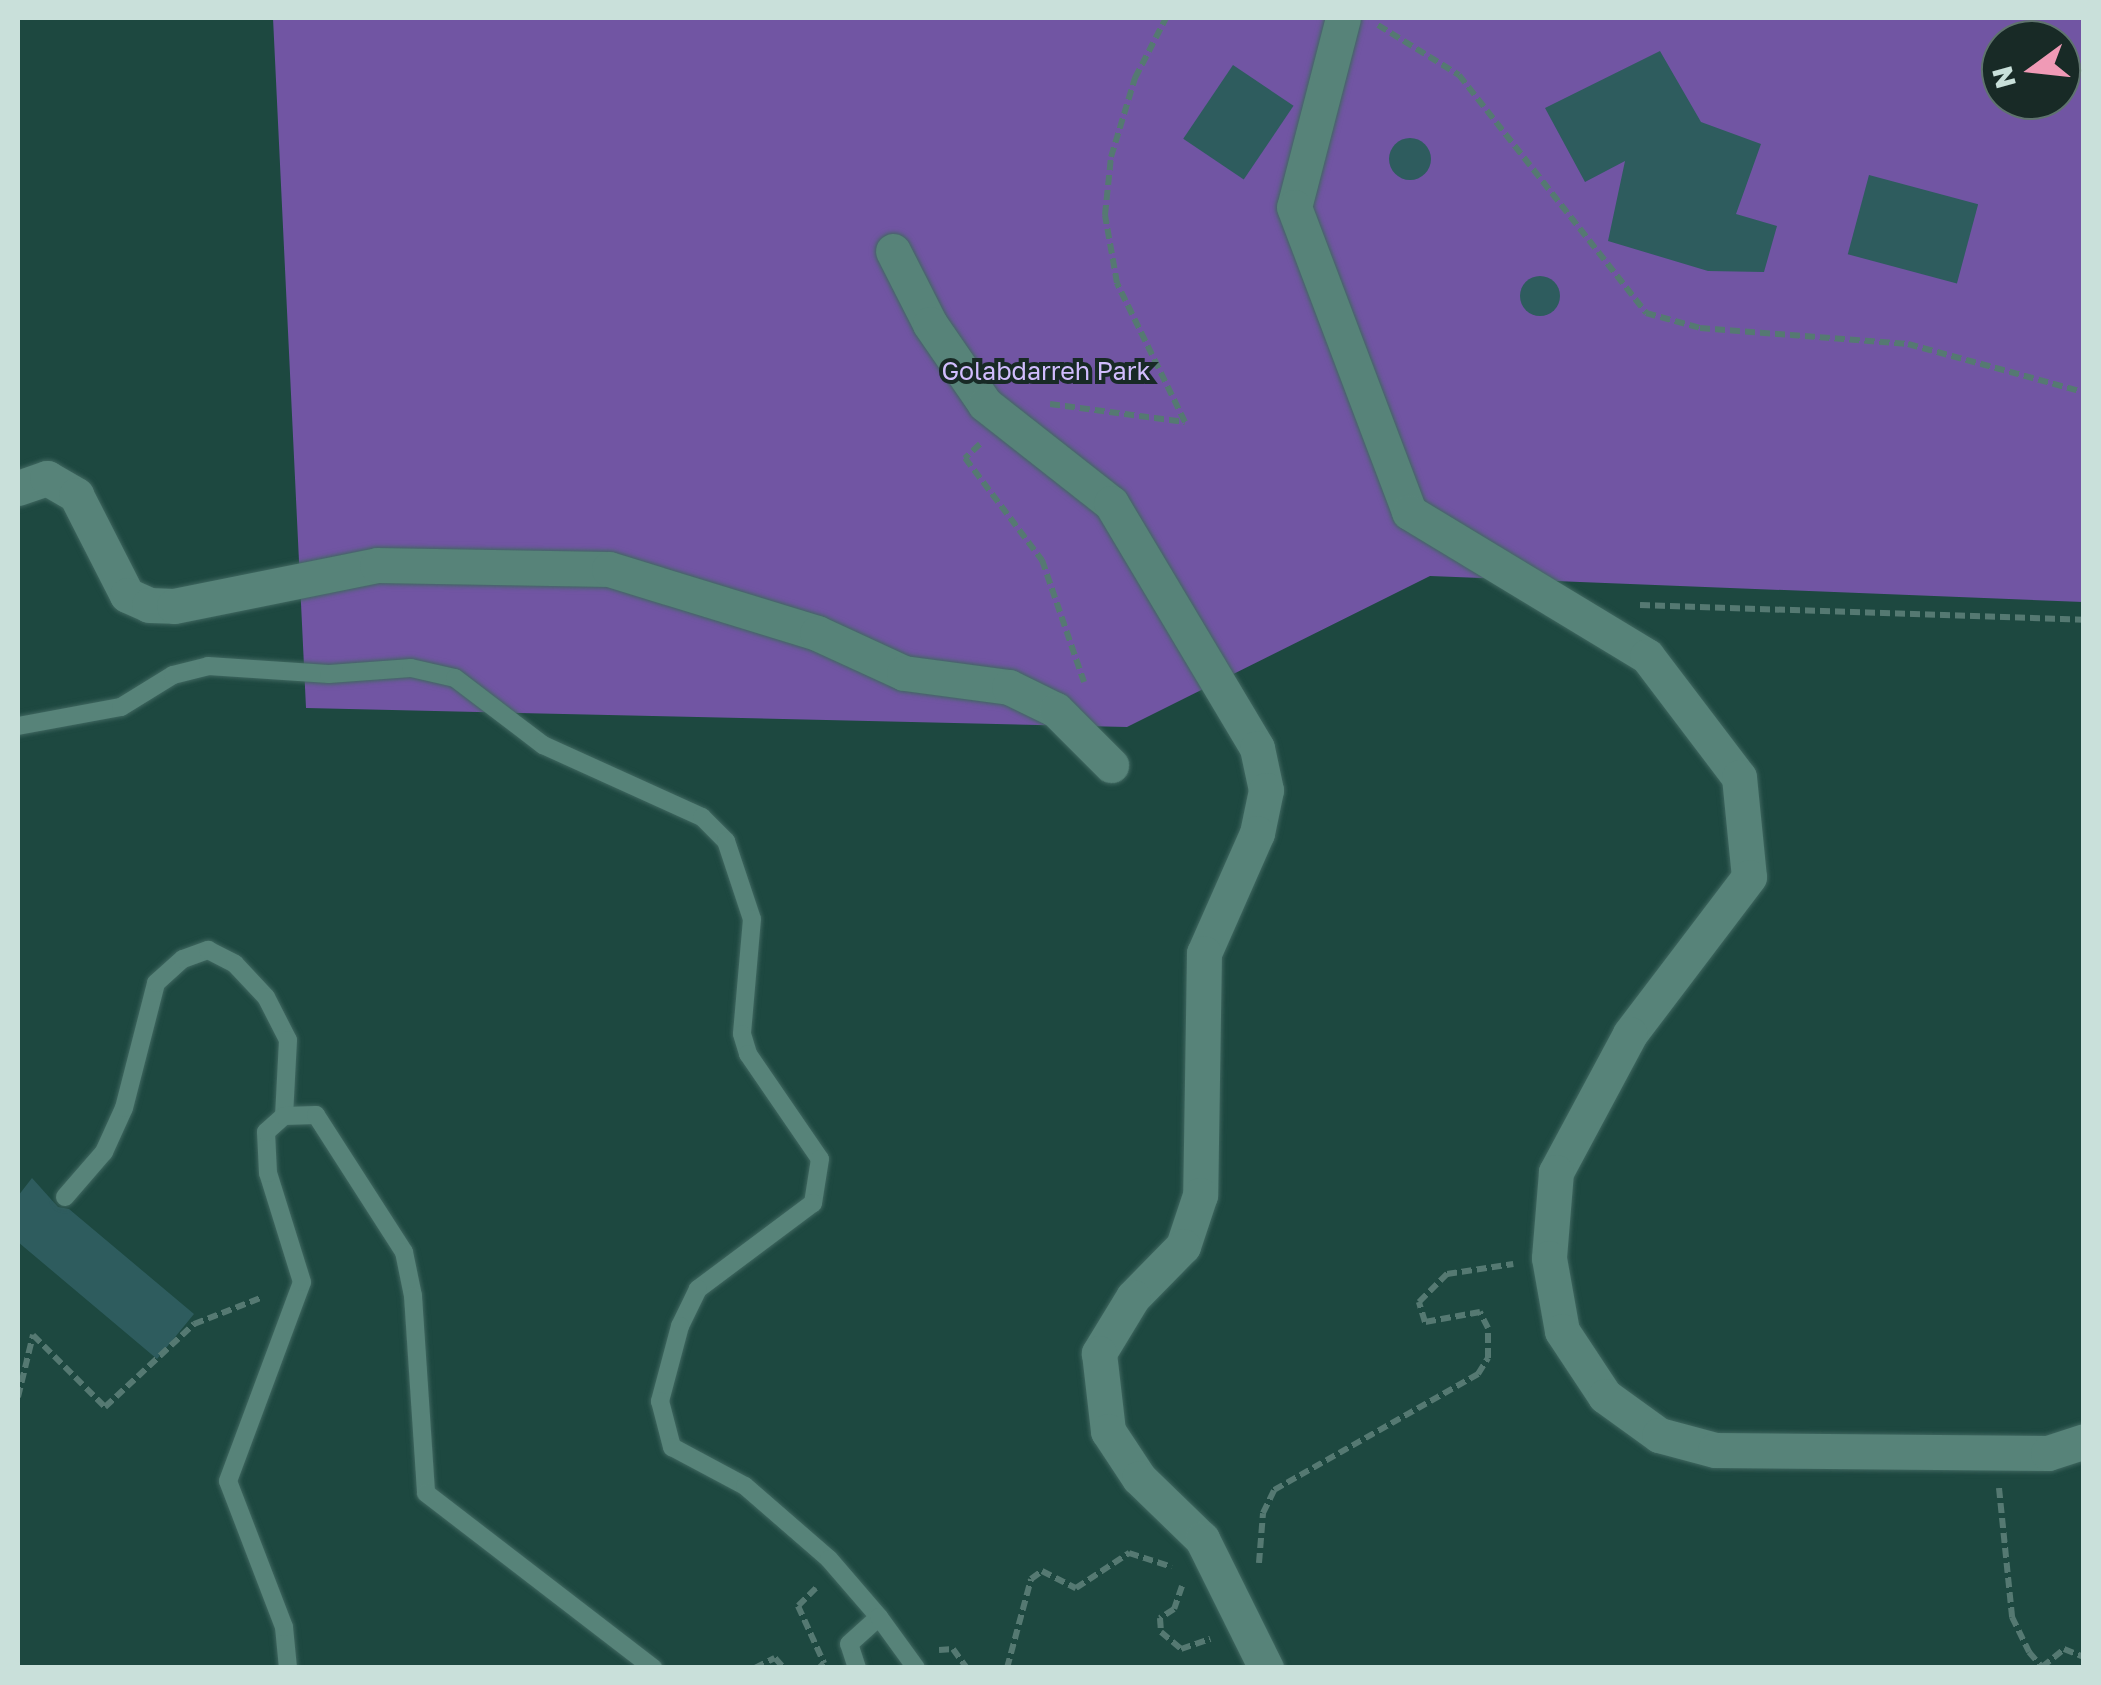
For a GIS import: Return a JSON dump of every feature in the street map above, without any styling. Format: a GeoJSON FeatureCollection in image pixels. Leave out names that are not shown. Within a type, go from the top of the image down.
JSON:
{"type":"FeatureCollection","features":[{"type":"Feature","properties":{"kind":"street"},"geometry":{"type":"LineString","coordinates":[[1343,18],[1294,207],[1408,512],[1564,602],[1647,656],[1739,777],[1749,876],[1630,1034],[1556,1172],[1549,1258],[1562,1331],[1605,1396],[1659,1436],[1714,1450],[2048,1453],[2084,1441]]}},
{"type":"Feature","properties":{"kind":"street"},"geometry":{"type":"LineString","coordinates":[[893,251],[958,369],[1002,424],[1090,482],[1111,504],[1257,748],[1266,790],[1257,833],[1204,953],[1200,1195],[1183,1246],[1133,1297],[1099,1353],[1108,1432],[1139,1478],[1202,1539],[1266,1668]]}},
{"type":"Feature","properties":{"kind":"street"},"geometry":{"type":"LineString","coordinates":[[18,488],[47,478],[76,495],[127,595],[149,605],[174,606],[377,566],[609,570],[817,633],[904,673],[1009,687],[1056,710],[1111,765]]}},
{"type":"Feature","properties":{"kind":"lane"},"geometry":{"type":"LineString","coordinates":[[18,726],[121,707],[173,675],[208,666],[328,674],[411,668],[455,678],[543,745],[702,818],[726,841],[752,919],[742,1034],[748,1054],[820,1159],[813,1203],[698,1289],[680,1326],[660,1402],[672,1447],[745,1486],[844,1574],[916,1668]]}},
{"type":"Feature","properties":{"kind":"lane"},"geometry":{"type":"LineString","coordinates":[[64,1197],[104,1152],[124,1108],[142,1020],[156,983],[184,959],[208,950],[235,964],[266,997],[288,1040],[284,1116]]}},
{"type":"Feature","properties":{"kind":"lane"},"geometry":{"type":"LineString","coordinates":[[288,1668],[284,1628],[228,1481],[302,1282],[268,1173],[266,1132],[284,1116],[316,1115],[404,1252],[414,1296],[426,1493],[653,1668]]}},
{"type":"Feature","properties":{"kind":"lane"},"geometry":{"type":"LineString","coordinates":[[857,1668],[849,1644],[879,1617]]}},
{"type":"Feature","properties":{"kind":"path"},"geometry":{"type":"LineString","coordinates":[[1086,736],[1096,715],[1042,560],[965,458],[1002,424],[1041,403],[1185,422],[1117,284],[1105,215],[1111,157],[1135,78],[1166,18]]}},
{"type":"Feature","properties":{"kind":"path"},"geometry":{"type":"LineString","coordinates":[[1364,18],[1432,53],[1459,75],[1646,313],[1700,328],[1908,344],[2084,392]]}},
{"type":"Feature","properties":{"kind":"path"},"geometry":{"type":"LineString","coordinates":[[1564,602],[2084,620]]}},
{"type":"Feature","properties":{"kind":"path"},"geometry":{"type":"LineString","coordinates":[[1007,1668],[1031,1579],[1042,1571],[1076,1588],[1129,1553],[1183,1571],[1181,1595],[1160,1618],[1162,1632],[1181,1650],[1196,1648],[1266,1603],[1258,1551],[1274,1490],[1478,1374],[1488,1358],[1488,1328],[1480,1312],[1426,1322],[1420,1302],[1447,1274],[1549,1258]]}},
{"type":"Feature","properties":{"kind":"path"},"geometry":{"type":"LineString","coordinates":[[18,1397],[32,1335],[104,1408],[194,1324],[302,1282]]}},
{"type":"Feature","properties":{"kind":"path"},"geometry":{"type":"LineString","coordinates":[[1996,1452],[2012,1617],[2042,1667],[2064,1650],[2084,1657]]}},
{"type":"Feature","properties":{"kind":"path"},"geometry":{"type":"LineString","coordinates":[[820,1668],[824,1663],[798,1606],[806,1593],[844,1574]]}},
{"type":"Feature","properties":{"kind":"path"},"geometry":{"type":"LineString","coordinates":[[755,1668],[775,1658],[784,1668]]}},
{"type":"Feature","properties":{"kind":"green space","name":"Golabdarreh Park"},"geometry":{"type":"Polygon","coordinates":[[[273,18],[2083,18],[2083,602],[1430,576],[1127,727],[306,708],[273,18]]]}},
{"type":"Feature","properties":{"kind":"building"},"geometry":{"type":"Polygon","coordinates":[[[1660,51],[1701,122],[1761,144],[1736,214],[1777,226],[1764,272],[1708,271],[1608,241],[1625,161],[1585,182],[1545,108],[1660,51]]]}},
{"type":"Feature","properties":{"kind":"building"},"geometry":{"type":"Polygon","coordinates":[[[1233,65],[1294,106],[1244,180],[1183,139],[1233,65]]]}},
{"type":"Feature","properties":{"kind":"building"},"geometry":{"type":"Polygon","coordinates":[[[1410,138],[1425,144],[1431,159],[1425,174],[1410,180],[1395,174],[1389,159],[1395,144],[1410,138]]]}},
{"type":"Feature","properties":{"kind":"building"},"geometry":{"type":"Polygon","coordinates":[[[1869,175],[1978,204],[1957,283],[1848,254],[1869,175]]]}},
{"type":"Feature","properties":{"kind":"building"},"geometry":{"type":"Polygon","coordinates":[[[1540,276],[1554,282],[1560,296],[1554,310],[1540,316],[1526,310],[1520,296],[1526,282],[1540,276]]]}},
{"type":"Feature","properties":{"kind":"building"},"geometry":{"type":"Polygon","coordinates":[[[32,1178],[58,1207],[69,1209],[194,1314],[157,1359],[18,1242],[18,1196],[32,1178]]]}}]}
